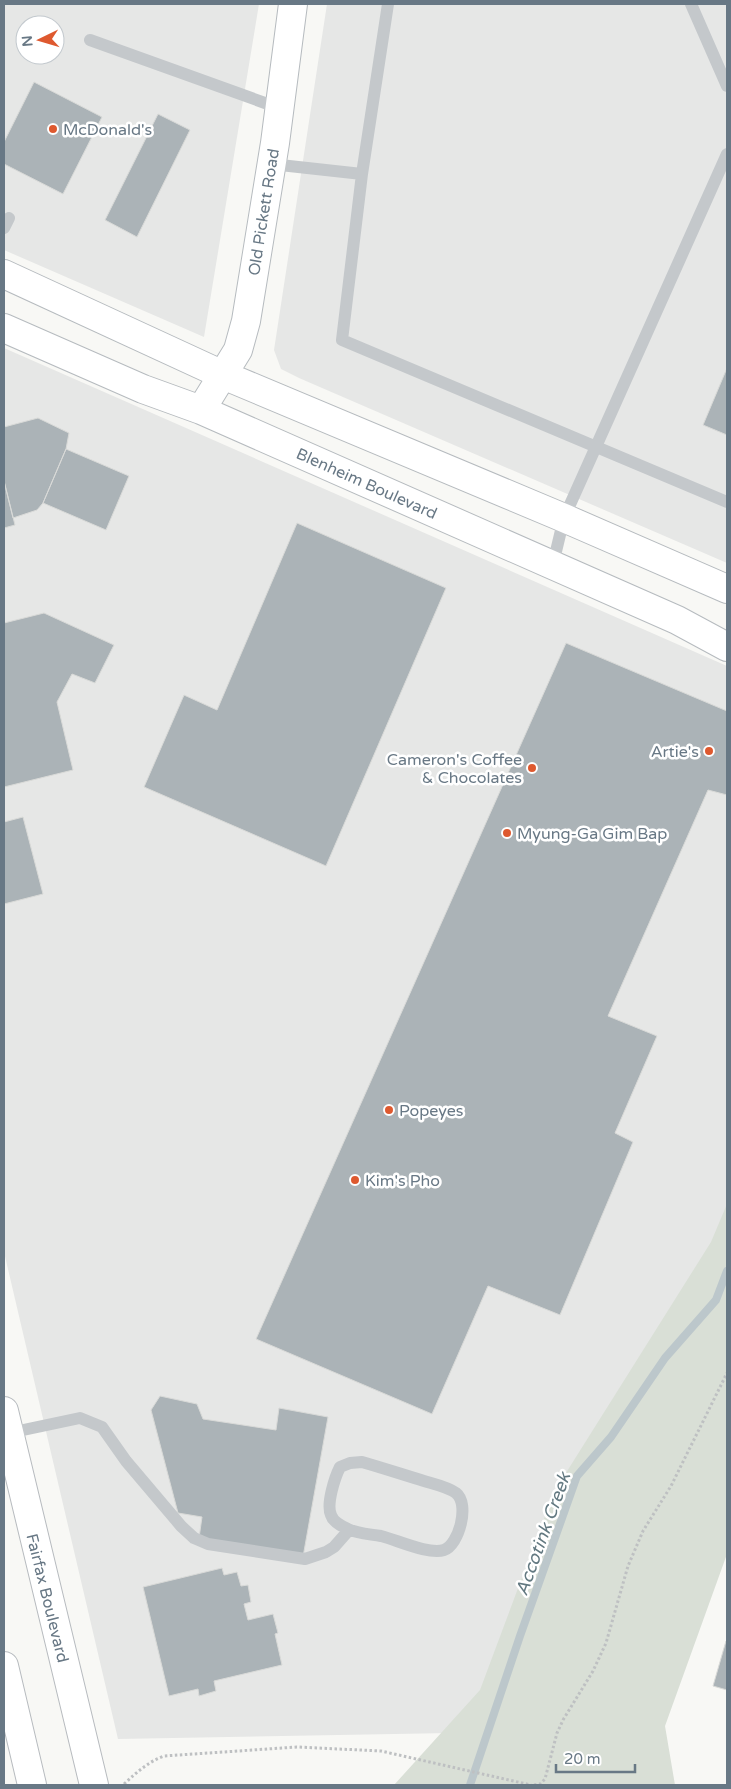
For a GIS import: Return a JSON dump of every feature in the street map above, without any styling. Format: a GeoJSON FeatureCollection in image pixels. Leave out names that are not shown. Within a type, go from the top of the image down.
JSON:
{"type":"FeatureCollection","features":[{"type":"Feature","properties":{"kind":"main road","name":"Old Pickett Road"},"geometry":{"type":"LineString","coordinates":[[202,410],[238,350],[246,321],[271,164],[293,4]]}},
{"type":"Feature","properties":{"kind":"main road"},"geometry":{"type":"LineString","coordinates":[[4,274],[223,375],[564,518],[727,590]]}},
{"type":"Feature","properties":{"kind":"main road","name":"Blenheim Boulevard"},"geometry":{"type":"LineString","coordinates":[[4,328],[143,389],[202,410],[551,569],[677,620],[727,647]]}},
{"type":"Feature","properties":{"kind":"main road","name":"Fairfax Boulevard"},"geometry":{"type":"LineString","coordinates":[[6,1422],[94,1785]]}},
{"type":"Feature","properties":{"kind":"main road"},"geometry":{"type":"LineString","coordinates":[[4,1666],[11,1731],[32,1785]]}},
{"type":"Feature","properties":{"kind":"lane"},"geometry":{"type":"LineString","coordinates":[[388,4],[362,174],[342,340],[727,502]]}},
{"type":"Feature","properties":{"kind":"lane"},"geometry":{"type":"LineString","coordinates":[[691,4],[727,86]]}},
{"type":"Feature","properties":{"kind":"lane"},"geometry":{"type":"LineString","coordinates":[[90,40],[279,108]]}},
{"type":"Feature","properties":{"kind":"lane"},"geometry":{"type":"LineString","coordinates":[[551,569],[564,518],[727,154]]}},
{"type":"Feature","properties":{"kind":"lane"},"geometry":{"type":"LineString","coordinates":[[271,164],[362,174]]}},
{"type":"Feature","properties":{"kind":"lane"},"geometry":{"type":"LineString","coordinates":[[6,1422],[80,1418],[102,1426],[131,1467],[181,1526],[194,1538],[208,1544],[305,1559],[326,1552],[334,1547],[349,1530]]}},
{"type":"Feature","properties":{"kind":"lane"},"geometry":{"type":"LineString","coordinates":[[362,1462],[441,1486],[457,1494],[463,1502],[458,1533],[452,1546],[443,1550],[431,1550],[382,1536],[349,1530],[337,1523],[330,1514],[330,1503],[334,1479],[340,1467],[350,1463],[362,1462]]}},
{"type":"Feature","properties":{"kind":"path"},"geometry":{"type":"LineString","coordinates":[[124,1784],[138,1771],[164,1756],[297,1747],[381,1751],[522,1783],[540,1784],[545,1779],[557,1733],[563,1720],[594,1670],[606,1643],[628,1566],[643,1531],[671,1486],[727,1373]]}},
{"type":"Feature","properties":{"kind":"shaded area"},"geometry":{"type":"Polygon","coordinates":[[[4,4],[259,4],[204,337],[4,250],[4,4]]]}},
{"type":"Feature","properties":{"kind":"shaded area"},"geometry":{"type":"Polygon","coordinates":[[[327,4],[727,4],[727,563],[281,369],[274,350],[327,4]]]}},
{"type":"Feature","properties":{"kind":"shaded area"},"geometry":{"type":"Polygon","coordinates":[[[4,348],[727,666],[727,1268],[507,1732],[118,1739],[4,1252],[4,348]]]}},
{"type":"Feature","properties":{"kind":"shaded area"},"geometry":{"type":"Polygon","coordinates":[[[727,1204],[727,1554],[665,1726],[675,1785],[394,1785],[480,1690],[554,1492],[711,1242],[727,1204]]]}},
{"type":"Feature","properties":{"kind":"building","name":"McDonald's"},"geometry":{"type":"Polygon","coordinates":[[[34,82],[102,117],[63,194],[4,164],[4,142],[34,82]]]}},
{"type":"Feature","properties":{"kind":"building"},"geometry":{"type":"Polygon","coordinates":[[[158,114],[190,130],[137,237],[105,220],[158,114]]]}},
{"type":"Feature","properties":{"kind":"building"},"geometry":{"type":"Polygon","coordinates":[[[727,368],[727,435],[703,425],[727,368]]]}},
{"type":"Feature","properties":{"kind":"building"},"geometry":{"type":"Polygon","coordinates":[[[38,418],[69,433],[66,449],[43,503],[37,510],[13,518],[4,481],[4,427],[38,418]]]}},
{"type":"Feature","properties":{"kind":"building"},"geometry":{"type":"Polygon","coordinates":[[[66,449],[129,476],[106,530],[43,503],[66,449]]]}},
{"type":"Feature","properties":{"kind":"building"},"geometry":{"type":"Polygon","coordinates":[[[4,481],[15,525],[4,528],[4,481]]]}},
{"type":"Feature","properties":{"kind":"building"},"geometry":{"type":"Polygon","coordinates":[[[297,523],[446,588],[326,866],[144,787],[184,695],[217,710],[297,523]]]}},
{"type":"Feature","properties":{"kind":"building"},"geometry":{"type":"Polygon","coordinates":[[[44,613],[114,645],[95,683],[72,674],[57,702],[73,770],[4,787],[4,623],[44,613]]]}},
{"type":"Feature","properties":{"kind":"building"},"geometry":{"type":"Polygon","coordinates":[[[566,643],[727,711],[727,795],[708,790],[608,1016],[657,1036],[615,1133],[633,1142],[560,1315],[488,1286],[432,1414],[256,1339],[566,643]]]}},
{"type":"Feature","properties":{"kind":"building"},"geometry":{"type":"Polygon","coordinates":[[[23,817],[43,894],[4,904],[4,822],[23,817]]]}},
{"type":"Feature","properties":{"kind":"building"},"geometry":{"type":"Polygon","coordinates":[[[160,1396],[197,1404],[203,1419],[276,1430],[279,1408],[328,1417],[303,1557],[199,1538],[202,1517],[178,1513],[151,1410],[160,1396]]]}},
{"type":"Feature","properties":{"kind":"building"},"geometry":{"type":"Polygon","coordinates":[[[222,1568],[224,1575],[237,1572],[241,1586],[248,1585],[251,1602],[244,1604],[248,1620],[273,1614],[278,1633],[275,1634],[282,1665],[214,1681],[216,1691],[199,1696],[198,1689],[169,1696],[143,1587],[222,1568]]]}},
{"type":"Feature","properties":{"kind":"building"},"geometry":{"type":"Polygon","coordinates":[[[727,1641],[727,1690],[713,1686],[727,1641]]]}},
{"type":"Feature","properties":{"kind":"waterway","name":"Accotink Creek"},"geometry":{"type":"LineString","coordinates":[[470,1785],[520,1636],[577,1476],[611,1437],[665,1358],[716,1300],[727,1271]]}},
{"type":"Feature","properties":{"kind":"place","name":"McDonald's"},"geometry":{"type":"Point","coordinates":[53,129]}},
{"type":"Feature","properties":{"kind":"place","name":"Artie's"},"geometry":{"type":"Point","coordinates":[709,751]}},
{"type":"Feature","properties":{"kind":"place","name":"Cameron's Coffee & Chocolates"},"geometry":{"type":"Point","coordinates":[532,768]}},
{"type":"Feature","properties":{"kind":"place","name":"Myung-Ga Gim Bap"},"geometry":{"type":"Point","coordinates":[507,833]}},
{"type":"Feature","properties":{"kind":"place","name":"Popeyes"},"geometry":{"type":"Point","coordinates":[389,1110]}},
{"type":"Feature","properties":{"kind":"place","name":"Kim's Pho"},"geometry":{"type":"Point","coordinates":[355,1180]}}]}
